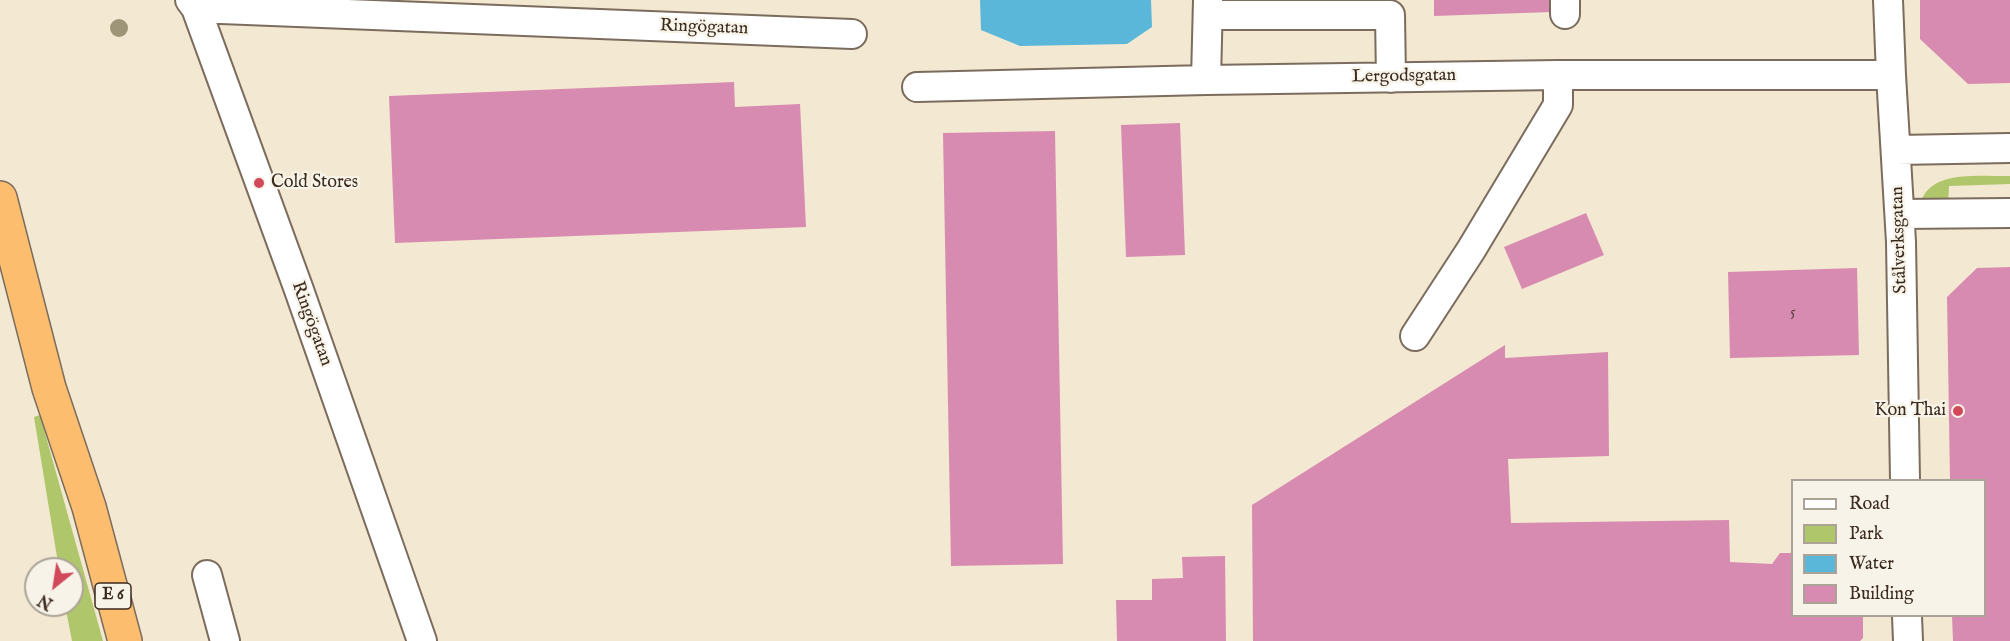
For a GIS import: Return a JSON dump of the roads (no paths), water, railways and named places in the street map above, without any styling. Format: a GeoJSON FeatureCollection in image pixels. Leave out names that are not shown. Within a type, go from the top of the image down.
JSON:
{"type":"FeatureCollection","features":[{"type":"Feature","properties":{"kind":"highway","name":"E 6"},"geometry":{"type":"LineString","coordinates":[[0,198],[52,397],[88,507],[125,641]]}},
{"type":"Feature","properties":{"kind":"street","name":"Stålverksgatan"},"geometry":{"type":"LineString","coordinates":[[1888,0],[1900,214],[1905,479]]}},
{"type":"Feature","properties":{"kind":"street","name":"Ringögatan"},"geometry":{"type":"LineString","coordinates":[[422,641],[299,290],[193,4],[852,34]]}},
{"type":"Feature","properties":{"kind":"street"},"geometry":{"type":"LineString","coordinates":[[1206,80],[1208,8],[1390,15],[1391,78]]}},
{"type":"Feature","properties":{"kind":"street","name":"Lergodsgatan"},"geometry":{"type":"LineString","coordinates":[[917,87],[1558,75],[1891,75]]}},
{"type":"Feature","properties":{"kind":"street"},"geometry":{"type":"LineString","coordinates":[[1415,336],[1471,250],[1558,105],[1558,75]]}},
{"type":"Feature","properties":{"kind":"street"},"geometry":{"type":"LineString","coordinates":[[1896,150],[2010,148]]}},
{"type":"Feature","properties":{"kind":"street"},"geometry":{"type":"LineString","coordinates":[[1900,214],[2010,213]]}},
{"type":"Feature","properties":{"kind":"street"},"geometry":{"type":"LineString","coordinates":[[207,575],[225,641]]}},
{"type":"Feature","properties":{"kind":"street"},"geometry":{"type":"LineString","coordinates":[[1907,617],[1908,641]]}},
{"type":"Feature","properties":{"kind":"water"},"geometry":{"type":"Polygon","coordinates":[[[980,0],[1151,0],[1152,27],[1127,44],[1020,46],[981,30],[980,0]]]}},
{"type":"Feature","properties":{"kind":"place","name":"Cold Stores"},"geometry":{"type":"Point","coordinates":[259,183]}},
{"type":"Feature","properties":{"kind":"place","name":"Kon Thai"},"geometry":{"type":"Point","coordinates":[1958,411]}}]}
